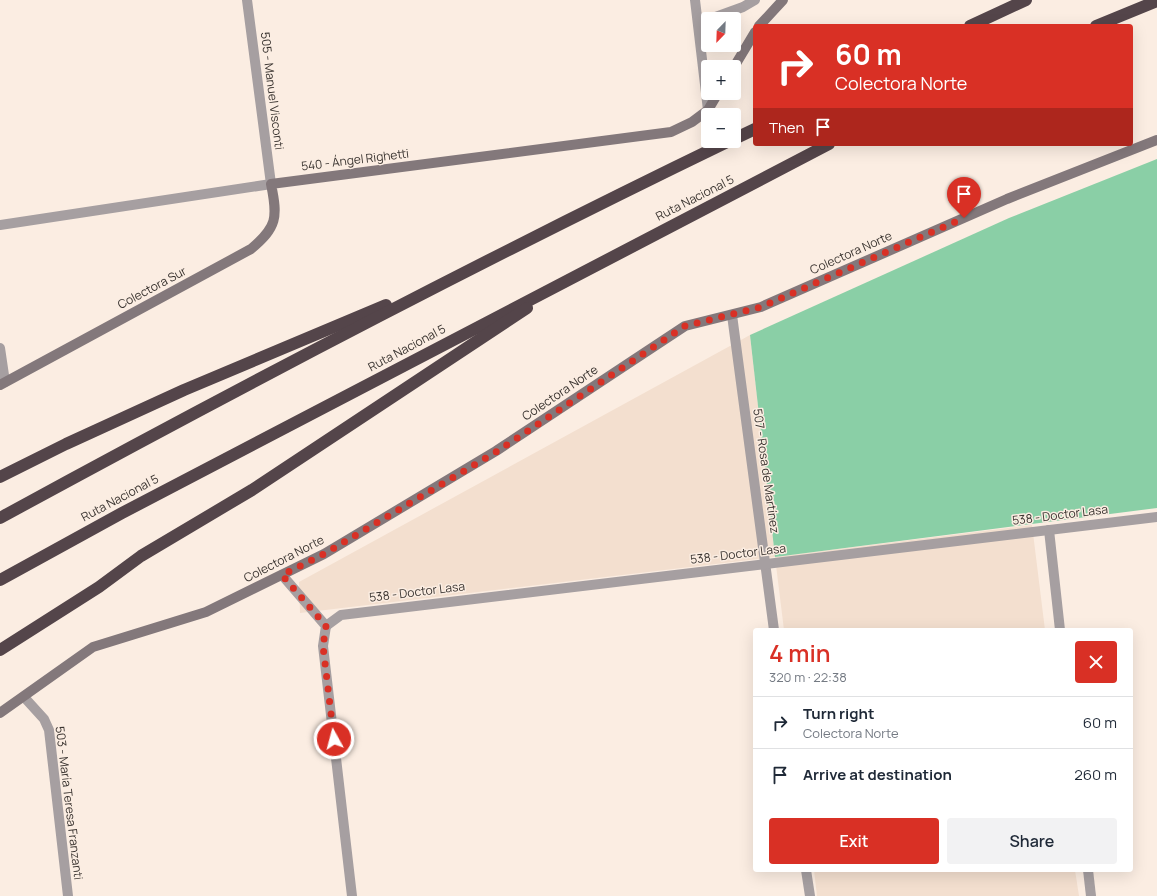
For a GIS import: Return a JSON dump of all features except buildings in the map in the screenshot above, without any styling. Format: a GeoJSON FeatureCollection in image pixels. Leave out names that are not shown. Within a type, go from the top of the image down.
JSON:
{"type":"FeatureCollection","features":[{"type":"Feature","properties":{"kind":"highway"},"geometry":{"type":"LineString","coordinates":[[974,24],[1026,0]]}},
{"type":"Feature","properties":{"kind":"highway"},"geometry":{"type":"LineString","coordinates":[[1101,24],[1157,1]]}},
{"type":"Feature","properties":{"kind":"highway"},"geometry":{"type":"LineString","coordinates":[[741,135],[753,129]]}},
{"type":"Feature","properties":{"kind":"highway","name":"Ruta Nacional 5"},"geometry":{"type":"LineString","coordinates":[[0,580],[122,513],[583,271],[825,146]]}},
{"type":"Feature","properties":{"kind":"highway"},"geometry":{"type":"LineString","coordinates":[[0,518],[459,274],[715,148]]}},
{"type":"Feature","properties":{"kind":"highway"},"geometry":{"type":"LineString","coordinates":[[0,650],[99,587],[142,556],[252,490],[583,271]]}},
{"type":"Feature","properties":{"kind":"highway"},"geometry":{"type":"LineString","coordinates":[[0,477],[66,444],[184,390],[459,274]]}},
{"type":"Feature","properties":{"kind":"street","name":"505 - Manuel Visconti"},"geometry":{"type":"LineString","coordinates":[[247,0],[271,184]]}},
{"type":"Feature","properties":{"kind":"street"},"geometry":{"type":"LineString","coordinates":[[695,0],[701,13]]}},
{"type":"Feature","properties":{"kind":"street"},"geometry":{"type":"LineString","coordinates":[[729,12],[743,7],[755,0]]}},
{"type":"Feature","properties":{"kind":"street"},"geometry":{"type":"LineString","coordinates":[[762,24],[783,0]]}},
{"type":"Feature","properties":{"kind":"street"},"geometry":{"type":"LineString","coordinates":[[738,60],[753,35]]}},
{"type":"Feature","properties":{"kind":"street"},"geometry":{"type":"LineString","coordinates":[[706,52],[708,108]]}},
{"type":"Feature","properties":{"kind":"street","name":"540 - Ángel Righetti"},"geometry":{"type":"LineString","coordinates":[[0,225],[271,184],[671,132],[692,122],[701,115]]}},
{"type":"Feature","properties":{"kind":"street","name":"Colectora Norte"},"geometry":{"type":"LineString","coordinates":[[0,713],[93,647],[206,612],[324,554],[496,452],[685,326],[761,307],[1007,199],[1157,140]]}},
{"type":"Feature","properties":{"kind":"street","name":"Colectora Sur"},"geometry":{"type":"LineString","coordinates":[[2,384],[251,250],[263,240],[274,224],[276,207],[271,184]]}},
{"type":"Feature","properties":{"kind":"street","name":"507 - Rosa de Martínez"},"geometry":{"type":"LineString","coordinates":[[732,315],[774,628]]}},
{"type":"Feature","properties":{"kind":"street"},"geometry":{"type":"LineString","coordinates":[[0,348],[2,384]]}},
{"type":"Feature","properties":{"kind":"street","name":"538 - Doctor Lasa"},"geometry":{"type":"LineString","coordinates":[[326,626],[341,614],[1157,517]]}},
{"type":"Feature","properties":{"kind":"street"},"geometry":{"type":"LineString","coordinates":[[1048,530],[1060,628]]}},
{"type":"Feature","properties":{"kind":"street"},"geometry":{"type":"LineString","coordinates":[[282,575],[326,626],[323,646],[352,896]]}},
{"type":"Feature","properties":{"kind":"street","name":"503 - María Teresa Franzanti"},"geometry":{"type":"LineString","coordinates":[[24,697],[44,719],[49,730],[68,896]]}},
{"type":"Feature","properties":{"kind":"street"},"geometry":{"type":"LineString","coordinates":[[806,872],[810,896]]}},
{"type":"Feature","properties":{"kind":"street"},"geometry":{"type":"LineString","coordinates":[[1088,872],[1091,896]]}},
{"type":"Feature","properties":{"kind":"shaded area"},"geometry":{"type":"Polygon","coordinates":[[[750,335],[775,557],[300,613],[299,582],[750,335]]]}},
{"type":"Feature","properties":{"kind":"shaded area"},"geometry":{"type":"Polygon","coordinates":[[[1032,525],[1045,628],[784,628],[775,557],[1032,525]]]}},
{"type":"Feature","properties":{"kind":"shaded area"},"geometry":{"type":"Polygon","coordinates":[[[814,872],[1075,872],[1079,896],[817,896],[814,872]]]}},
{"type":"Feature","properties":{"kind":"green space"},"geometry":{"type":"Polygon","coordinates":[[[1157,159],[1157,508],[775,557],[750,335],[1009,218],[1157,159]]]}},
{"type":"Feature","properties":{"kind":"route"},"geometry":{"type":"LineString","coordinates":[[334,739],[323,646],[326,626],[282,575],[324,554],[496,452],[685,326],[761,307],[964,218]]}}]}
